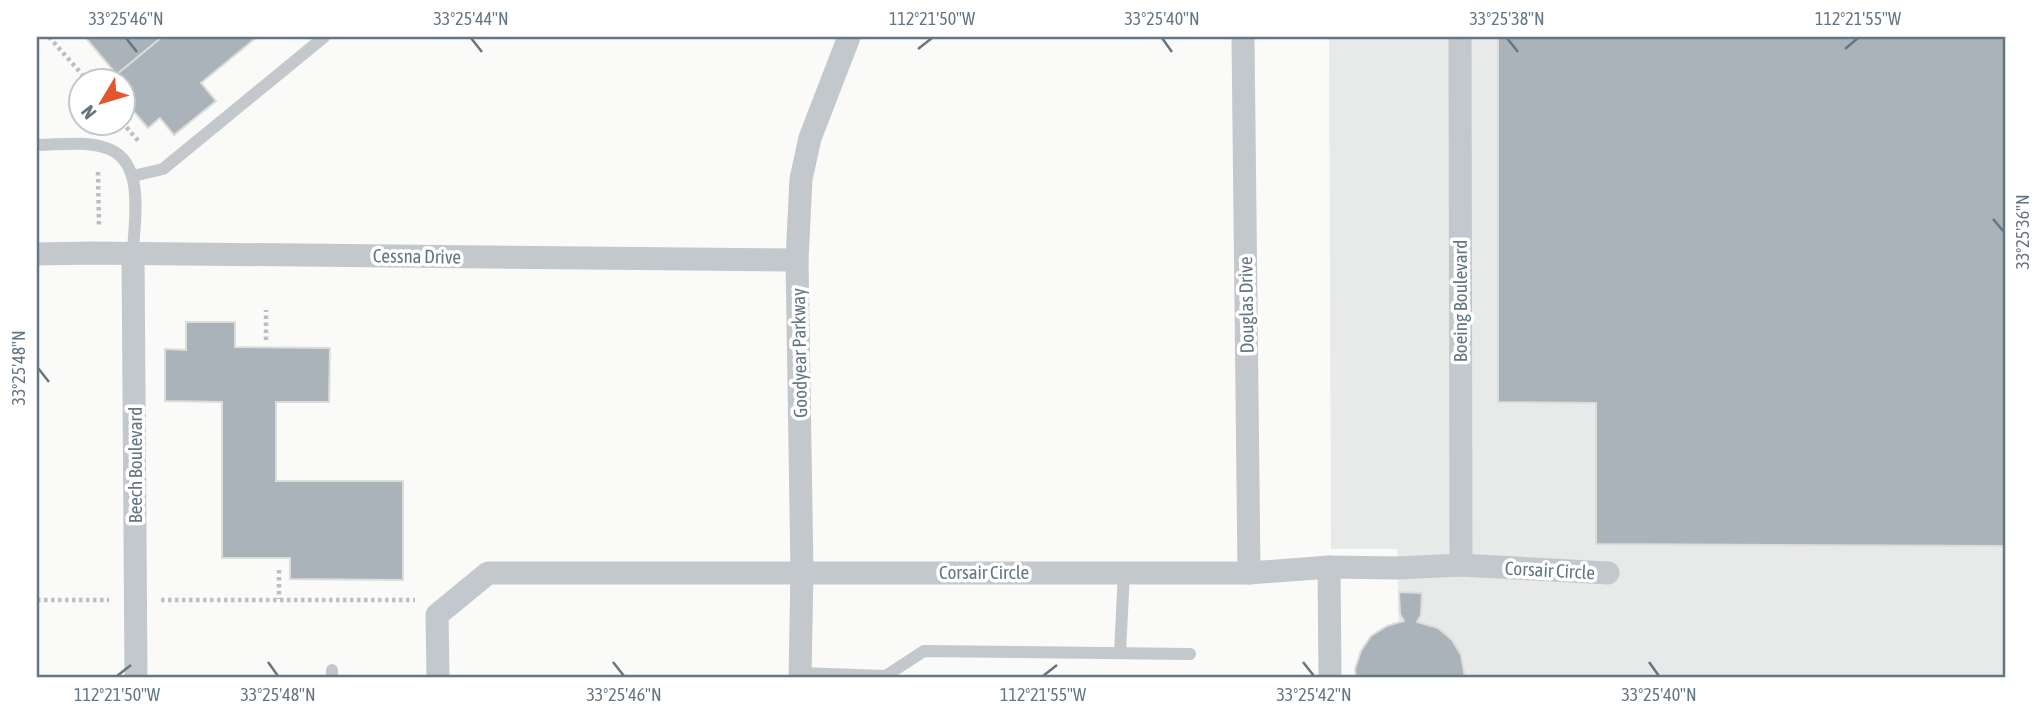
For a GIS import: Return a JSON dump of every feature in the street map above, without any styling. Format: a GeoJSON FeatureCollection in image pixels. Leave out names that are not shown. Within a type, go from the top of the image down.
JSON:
{"type":"FeatureCollection","features":[{"type":"Feature","properties":{"kind":"street","name":"Goodyear Parkway"},"geometry":{"type":"LineString","coordinates":[[800,675],[802,572],[797,260],[801,179],[810,138],[849,37]]}},
{"type":"Feature","properties":{"kind":"street","name":"Douglas Drive"},"geometry":{"type":"LineString","coordinates":[[1243,37],[1249,573]]}},
{"type":"Feature","properties":{"kind":"street","name":"Boeing Boulevard"},"geometry":{"type":"LineString","coordinates":[[1460,37],[1461,565]]}},
{"type":"Feature","properties":{"kind":"street","name":"Beech Boulevard"},"geometry":{"type":"LineString","coordinates":[[133,253],[136,677]]}},
{"type":"Feature","properties":{"kind":"street","name":"Cessna Drive"},"geometry":{"type":"LineString","coordinates":[[37,254],[797,260]]}},
{"type":"Feature","properties":{"kind":"street","name":"Corsair Circle"},"geometry":{"type":"LineString","coordinates":[[438,677],[437,615],[488,573],[1249,573],[1329,567],[1461,565],[1608,573]]}},
{"type":"Feature","properties":{"kind":"street"},"geometry":{"type":"LineString","coordinates":[[1329,567],[1331,677]]}},
{"type":"Feature","properties":{"kind":"lane"},"geometry":{"type":"LineString","coordinates":[[133,176],[163,169],[324,37]]}},
{"type":"Feature","properties":{"kind":"lane"},"geometry":{"type":"LineString","coordinates":[[37,145],[101,146],[118,152],[133,176],[133,253]]}},
{"type":"Feature","properties":{"kind":"lane"},"geometry":{"type":"LineString","coordinates":[[1120,653],[1124,572]]}},
{"type":"Feature","properties":{"kind":"lane"},"geometry":{"type":"LineString","coordinates":[[800,675],[884,677],[924,651],[1191,654]]}},
{"type":"Feature","properties":{"kind":"path"},"geometry":{"type":"LineString","coordinates":[[50,37],[75,66]]}},
{"type":"Feature","properties":{"kind":"path"},"geometry":{"type":"LineString","coordinates":[[134,136],[141,145]]}},
{"type":"Feature","properties":{"kind":"path"},"geometry":{"type":"LineString","coordinates":[[98,172],[99,235]]}},
{"type":"Feature","properties":{"kind":"path"},"geometry":{"type":"LineString","coordinates":[[267,310],[267,340]]}},
{"type":"Feature","properties":{"kind":"path"},"geometry":{"type":"LineString","coordinates":[[279,570],[279,599]]}},
{"type":"Feature","properties":{"kind":"path"},"geometry":{"type":"LineString","coordinates":[[37,600],[115,600]]}},
{"type":"Feature","properties":{"kind":"path"},"geometry":{"type":"LineString","coordinates":[[157,600],[420,600]]}},
{"type":"Feature","properties":{"kind":"shaded area"},"geometry":{"type":"Polygon","coordinates":[[[1329,37],[2005,37],[2005,677],[1449,677],[1399,628],[1397,549],[1331,549],[1329,37]]]}},
{"type":"Feature","properties":{"kind":"building"},"geometry":{"type":"Polygon","coordinates":[[[85,37],[162,37],[128,66],[109,66],[85,37]]]}},
{"type":"Feature","properties":{"kind":"building"},"geometry":{"type":"Polygon","coordinates":[[[162,37],[257,37],[201,83],[216,101],[174,135],[160,118],[148,128],[136,114],[136,66],[127,66],[162,37]]]}},
{"type":"Feature","properties":{"kind":"building"},"geometry":{"type":"Polygon","coordinates":[[[1498,37],[2005,37],[2005,546],[1596,544],[1596,403],[1498,402],[1498,37]]]}},
{"type":"Feature","properties":{"kind":"building"},"geometry":{"type":"Polygon","coordinates":[[[186,322],[235,322],[235,347],[330,348],[329,402],[276,402],[276,481],[403,481],[403,580],[290,579],[290,558],[222,558],[222,402],[165,401],[165,349],[186,350],[186,322]]]}},
{"type":"Feature","properties":{"kind":"building"},"geometry":{"type":"Polygon","coordinates":[[[1399,592],[1422,593],[1421,615],[1417,622],[1438,628],[1452,640],[1461,655],[1465,677],[1356,677],[1355,669],[1361,651],[1371,636],[1387,626],[1404,621],[1400,614],[1399,592]]]}}]}
